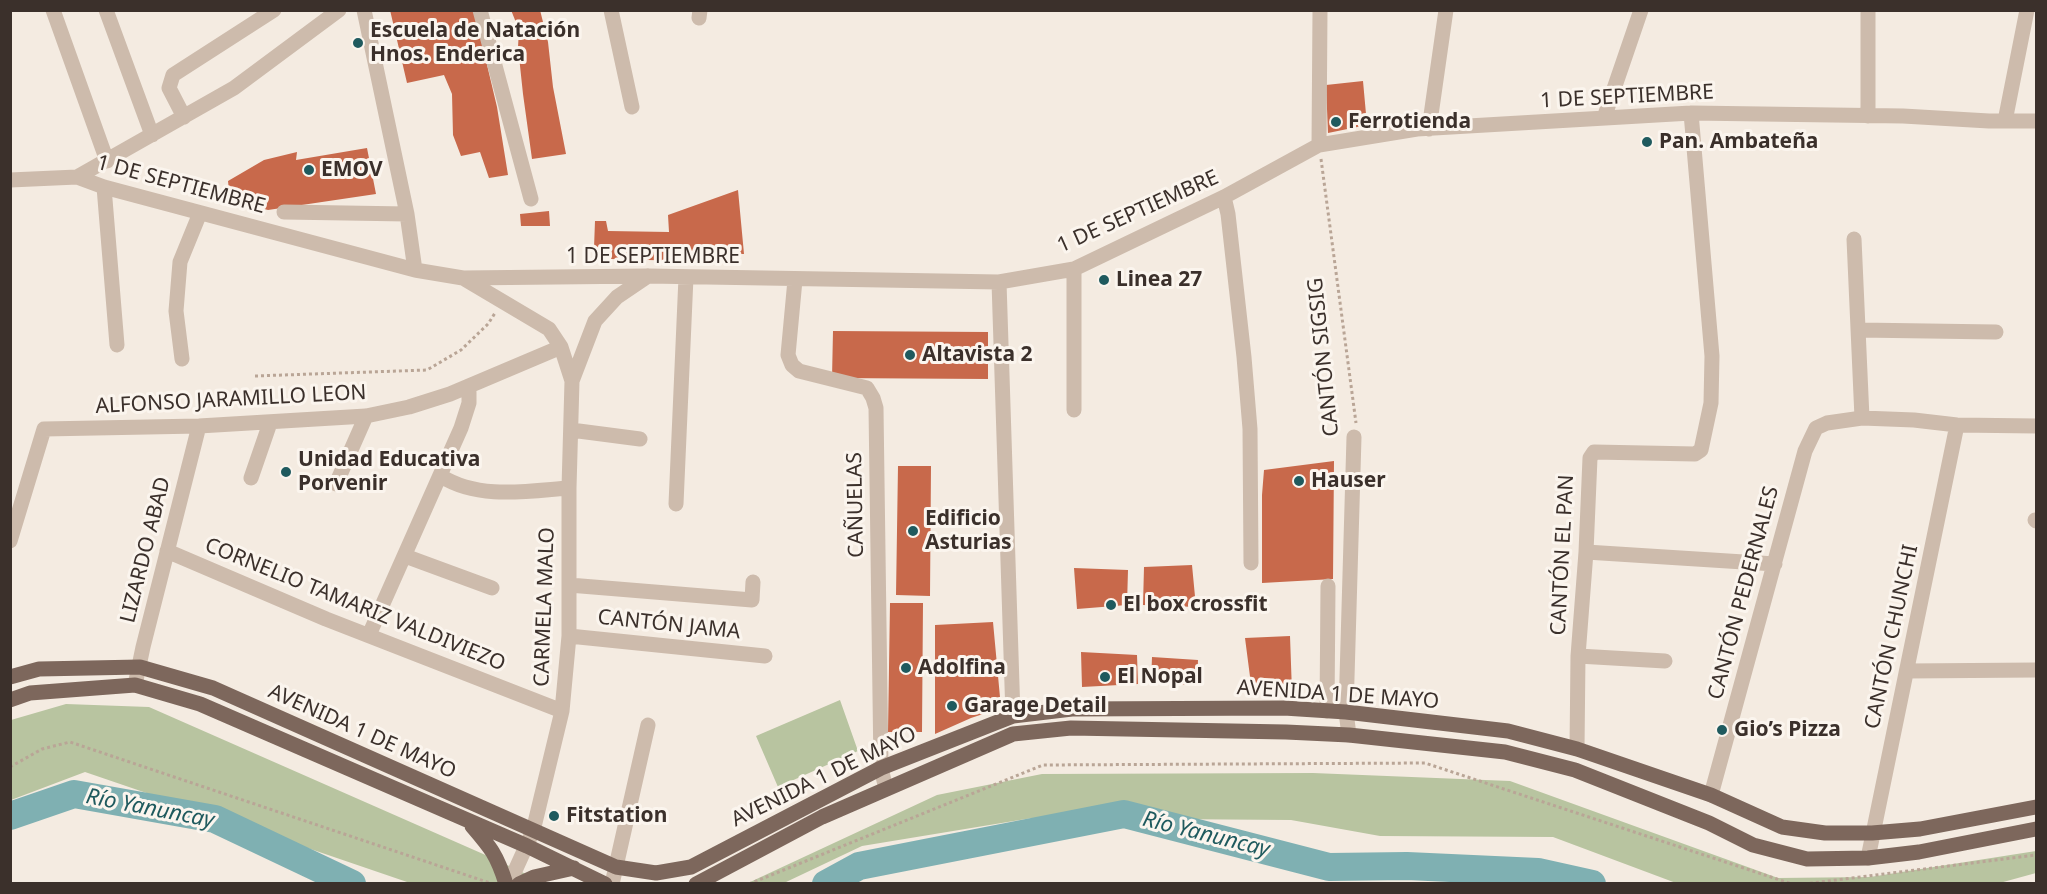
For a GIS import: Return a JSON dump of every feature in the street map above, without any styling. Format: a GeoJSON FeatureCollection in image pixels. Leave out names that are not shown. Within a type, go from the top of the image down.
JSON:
{"type":"FeatureCollection","features":[{"type":"Feature","properties":{"kind":"main road","name":"AVENIDA 1 DE MAYO"},"geometry":{"type":"LineString","coordinates":[[10,677],[39,669],[140,667],[213,688],[616,867],[656,873],[691,867],[882,768],[1013,716],[1072,709],[1284,708],[1346,712],[1508,730],[1577,749],[1711,795],[1782,827],[1825,832],[1920,829],[2037,807]]}},
{"type":"Feature","properties":{"kind":"main road","name":"AVENIDA 1 DE MAYO"},"geometry":{"type":"LineString","coordinates":[[10,700],[30,693],[135,685],[200,704],[527,846],[605,884]]}},
{"type":"Feature","properties":{"kind":"main road","name":"AVENIDA 1 DE MAYO"},"geometry":{"type":"LineString","coordinates":[[696,884],[822,818],[1013,734],[1071,728],[1349,735],[1505,752],[1575,770],[1709,823],[1753,845],[1807,858],[1868,858],[1919,852],[2037,829]]}},
{"type":"Feature","properties":{"kind":"main road"},"geometry":{"type":"LineString","coordinates":[[469,821],[492,849],[507,884]]}},
{"type":"Feature","properties":{"kind":"main road"},"geometry":{"type":"LineString","coordinates":[[519,884],[534,877],[574,868]]}},
{"type":"Feature","properties":{"kind":"street"},"geometry":{"type":"LineString","coordinates":[[52,10],[107,161]]}},
{"type":"Feature","properties":{"kind":"street"},"geometry":{"type":"LineString","coordinates":[[106,10],[152,135]]}},
{"type":"Feature","properties":{"kind":"street"},"geometry":{"type":"LineString","coordinates":[[184,117],[169,88],[173,75],[274,10]]}},
{"type":"Feature","properties":{"kind":"street"},"geometry":{"type":"LineString","coordinates":[[10,180],[77,177],[234,88],[339,10]]}},
{"type":"Feature","properties":{"kind":"street"},"geometry":{"type":"LineString","coordinates":[[364,10],[407,214],[415,270]]}},
{"type":"Feature","properties":{"kind":"street"},"geometry":{"type":"LineString","coordinates":[[480,10],[531,199]]}},
{"type":"Feature","properties":{"kind":"street"},"geometry":{"type":"LineString","coordinates":[[611,10],[632,107]]}},
{"type":"Feature","properties":{"kind":"street"},"geometry":{"type":"LineString","coordinates":[[1319,145],[1320,10]]}},
{"type":"Feature","properties":{"kind":"street"},"geometry":{"type":"LineString","coordinates":[[1429,129],[1446,10]]}},
{"type":"Feature","properties":{"kind":"street"},"geometry":{"type":"LineString","coordinates":[[1604,118],[1641,10]]}},
{"type":"Feature","properties":{"kind":"street"},"geometry":{"type":"LineString","coordinates":[[1868,10],[1868,116]]}},
{"type":"Feature","properties":{"kind":"street"},"geometry":{"type":"LineString","coordinates":[[2005,121],[2027,10]]}},
{"type":"Feature","properties":{"kind":"street","name":"1 DE SEPTIEMBRE"},"geometry":{"type":"LineString","coordinates":[[77,177],[104,187],[415,270],[463,278],[648,276],[999,282],[1074,269],[1224,197],[1319,145],[1429,129],[1691,113],[2037,121]]}},
{"type":"Feature","properties":{"kind":"street","name":"CANTÓN EL PAN"},"geometry":{"type":"LineString","coordinates":[[1577,749],[1578,656],[1590,458],[1594,452],[1695,454],[1701,450],[1711,403],[1712,356],[1691,113]]}},
{"type":"Feature","properties":{"kind":"street"},"geometry":{"type":"LineString","coordinates":[[104,187],[117,345]]}},
{"type":"Feature","properties":{"kind":"street"},"geometry":{"type":"LineString","coordinates":[[1224,197],[1235,274],[1250,429],[1251,563]]}},
{"type":"Feature","properties":{"kind":"street"},"geometry":{"type":"LineString","coordinates":[[284,212],[407,214]]}},
{"type":"Feature","properties":{"kind":"street"},"geometry":{"type":"LineString","coordinates":[[182,359],[176,311],[180,262],[200,213]]}},
{"type":"Feature","properties":{"kind":"street"},"geometry":{"type":"LineString","coordinates":[[1854,239],[1862,418],[1914,420],[1957,425],[2037,426]]}},
{"type":"Feature","properties":{"kind":"street"},"geometry":{"type":"LineString","coordinates":[[1074,269],[1074,410]]}},
{"type":"Feature","properties":{"kind":"street","name":"CARMELA MALO"},"geometry":{"type":"LineString","coordinates":[[572,381],[595,321],[616,297],[648,276]]}},
{"type":"Feature","properties":{"kind":"street"},"geometry":{"type":"LineString","coordinates":[[676,504],[686,277]]}},
{"type":"Feature","properties":{"kind":"street","name":"CARMELA MALO"},"geometry":{"type":"LineString","coordinates":[[463,278],[549,329],[561,347],[572,381],[569,636],[562,711],[534,831],[507,884]]}},
{"type":"Feature","properties":{"kind":"street","name":"CAÑUELAS"},"geometry":{"type":"LineString","coordinates":[[795,280],[788,355],[792,365],[799,371],[867,388],[876,408],[882,768],[886,789]]}},
{"type":"Feature","properties":{"kind":"street"},"geometry":{"type":"LineString","coordinates":[[999,282],[1013,716]]}},
{"type":"Feature","properties":{"kind":"street"},"geometry":{"type":"LineString","coordinates":[[1859,330],[1996,332]]}},
{"type":"Feature","properties":{"kind":"street","name":"ALFONSO JARAMILLO LEON"},"geometry":{"type":"LineString","coordinates":[[10,541],[44,429],[199,426],[366,416],[409,407],[469,387],[561,347]]}},
{"type":"Feature","properties":{"kind":"street"},"geometry":{"type":"LineString","coordinates":[[369,636],[462,428],[469,402],[469,387]]}},
{"type":"Feature","properties":{"kind":"street"},"geometry":{"type":"LineString","coordinates":[[336,484],[366,416]]}},
{"type":"Feature","properties":{"kind":"street","name":"CANTÓN PEDERNALES"},"geometry":{"type":"LineString","coordinates":[[1711,795],[1805,451],[1816,428],[1827,423],[1862,418]]}},
{"type":"Feature","properties":{"kind":"street"},"geometry":{"type":"LineString","coordinates":[[250,478],[270,423]]}},
{"type":"Feature","properties":{"kind":"street","name":"CANTÓN CHUNCHI"},"geometry":{"type":"LineString","coordinates":[[1868,858],[1957,425]]}},
{"type":"Feature","properties":{"kind":"street","name":"LIZARDO ABAD"},"geometry":{"type":"LineString","coordinates":[[135,685],[199,426]]}},
{"type":"Feature","properties":{"kind":"street"},"geometry":{"type":"LineString","coordinates":[[571,430],[640,438]]}},
{"type":"Feature","properties":{"kind":"street","name":"CANTÓN SIGSIG"},"geometry":{"type":"LineString","coordinates":[[1349,735],[1346,712],[1354,437]]}},
{"type":"Feature","properties":{"kind":"street"},"geometry":{"type":"LineString","coordinates":[[441,476],[455,485],[497,492],[569,488]]}},
{"type":"Feature","properties":{"kind":"street","name":"CORNELIO TAMARIZ VALDIVIEZO"},"geometry":{"type":"LineString","coordinates":[[167,551],[369,636],[562,711]]}},
{"type":"Feature","properties":{"kind":"street"},"geometry":{"type":"LineString","coordinates":[[1586,552],[1775,564]]}},
{"type":"Feature","properties":{"kind":"street"},"geometry":{"type":"LineString","coordinates":[[405,556],[492,588]]}},
{"type":"Feature","properties":{"kind":"street"},"geometry":{"type":"LineString","coordinates":[[569,585],[752,600],[753,582]]}},
{"type":"Feature","properties":{"kind":"street"},"geometry":{"type":"LineString","coordinates":[[1327,711],[1328,586]]}},
{"type":"Feature","properties":{"kind":"street","name":"CANTÓN JAMA"},"geometry":{"type":"LineString","coordinates":[[569,636],[765,656]]}},
{"type":"Feature","properties":{"kind":"street"},"geometry":{"type":"LineString","coordinates":[[1578,656],[1665,661]]}},
{"type":"Feature","properties":{"kind":"street"},"geometry":{"type":"LineString","coordinates":[[1906,671],[2037,670]]}},
{"type":"Feature","properties":{"kind":"street"},"geometry":{"type":"LineString","coordinates":[[612,884],[648,725]]}},
{"type":"Feature","properties":{"kind":"path","name":"CANTÓN SIGSIG"},"geometry":{"type":"LineString","coordinates":[[1319,145],[1356,422],[1354,437]]}},
{"type":"Feature","properties":{"kind":"path"},"geometry":{"type":"LineString","coordinates":[[255,376],[428,370],[461,350],[488,324],[502,302]]}},
{"type":"Feature","properties":{"kind":"path"},"geometry":{"type":"LineString","coordinates":[[10,767],[42,749],[70,742],[492,884]]}},
{"type":"Feature","properties":{"kind":"path"},"geometry":{"type":"LineString","coordinates":[[749,884],[1043,765],[1425,763],[1792,884]]}},
{"type":"Feature","properties":{"kind":"path"},"geometry":{"type":"LineString","coordinates":[[1804,884],[2037,855]]}},
{"type":"Feature","properties":{"kind":"green space"},"geometry":{"type":"Polygon","coordinates":[[[840,700],[858,751],[778,787],[756,736],[840,700]]]}},
{"type":"Feature","properties":{"kind":"green space"},"geometry":{"type":"Polygon","coordinates":[[[66,704],[149,707],[545,883],[410,883],[85,772],[11,800],[11,720],[66,704]]]}},
{"type":"Feature","properties":{"kind":"green space"},"geometry":{"type":"Polygon","coordinates":[[[1313,773],[1510,781],[1778,878],[1870,877],[2036,851],[2036,873],[1996,884],[1676,883],[1553,837],[1380,836],[1291,820],[1032,818],[862,846],[784,883],[748,883],[937,795],[1042,774],[1313,773]]]}},
{"type":"Feature","properties":{"kind":"building"},"geometry":{"type":"Polygon","coordinates":[[[390,10],[474,10],[497,107],[508,175],[489,178],[480,152],[461,156],[453,135],[452,94],[444,75],[407,83],[390,10]]]}},
{"type":"Feature","properties":{"kind":"building"},"geometry":{"type":"Polygon","coordinates":[[[511,10],[540,10],[548,42],[553,87],[566,154],[532,159],[518,47],[519,30],[511,10]]]}},
{"type":"Feature","properties":{"kind":"building"},"geometry":{"type":"Polygon","coordinates":[[[1363,81],[1367,125],[1328,133],[1326,85],[1363,81]]]}},
{"type":"Feature","properties":{"kind":"building","name":"EMOV"},"geometry":{"type":"Polygon","coordinates":[[[367,148],[376,194],[268,210],[230,200],[228,181],[264,160],[297,152],[296,160],[367,148]]]}},
{"type":"Feature","properties":{"kind":"building"},"geometry":{"type":"Polygon","coordinates":[[[738,190],[744,254],[722,254],[723,262],[611,259],[612,247],[594,248],[595,221],[606,221],[608,231],[669,232],[668,215],[738,190]]]}},
{"type":"Feature","properties":{"kind":"building"},"geometry":{"type":"Polygon","coordinates":[[[549,211],[550,226],[521,226],[520,214],[549,211]]]}},
{"type":"Feature","properties":{"kind":"building","name":"Altavista 2"},"geometry":{"type":"Polygon","coordinates":[[[833,331],[988,332],[988,379],[832,378],[833,331]]]}},
{"type":"Feature","properties":{"kind":"building"},"geometry":{"type":"Polygon","coordinates":[[[1334,461],[1333,579],[1262,583],[1264,470],[1334,461]]]}},
{"type":"Feature","properties":{"kind":"building","name":"Edificio Asturias"},"geometry":{"type":"Polygon","coordinates":[[[898,466],[931,466],[930,596],[896,595],[898,466]]]}},
{"type":"Feature","properties":{"kind":"building"},"geometry":{"type":"Polygon","coordinates":[[[1192,565],[1196,607],[1143,605],[1144,567],[1192,565]]]}},
{"type":"Feature","properties":{"kind":"building"},"geometry":{"type":"Polygon","coordinates":[[[1074,568],[1128,570],[1127,605],[1077,609],[1074,568]]]}},
{"type":"Feature","properties":{"kind":"building","name":"Adolfina"},"geometry":{"type":"Polygon","coordinates":[[[890,603],[923,603],[922,732],[888,732],[890,603]]]}},
{"type":"Feature","properties":{"kind":"building"},"geometry":{"type":"Polygon","coordinates":[[[993,622],[1001,708],[935,734],[935,625],[993,622]]]}},
{"type":"Feature","properties":{"kind":"building"},"geometry":{"type":"Polygon","coordinates":[[[1290,636],[1292,692],[1252,692],[1245,638],[1290,636]]]}},
{"type":"Feature","properties":{"kind":"building"},"geometry":{"type":"Polygon","coordinates":[[[1081,652],[1137,655],[1138,684],[1082,687],[1081,652]]]}},
{"type":"Feature","properties":{"kind":"building"},"geometry":{"type":"Polygon","coordinates":[[[1152,657],[1198,660],[1197,685],[1151,683],[1152,657]]]}},
{"type":"Feature","properties":{"kind":"waterway","name":"Río Yanuncay"},"geometry":{"type":"LineString","coordinates":[[10,816],[74,794],[215,819],[352,884]]}},
{"type":"Feature","properties":{"kind":"waterway","name":"Río Yanuncay"},"geometry":{"type":"LineString","coordinates":[[826,884],[859,866],[1124,814],[1329,867],[1407,866],[1538,872],[1592,884]]}},
{"type":"Feature","properties":{"kind":"place","name":"Escuela de Natación Hnos. Enderica"},"geometry":{"type":"Point","coordinates":[358,43]}},
{"type":"Feature","properties":{"kind":"place","name":"Ferrotienda"},"geometry":{"type":"Point","coordinates":[1336,122]}},
{"type":"Feature","properties":{"kind":"place","name":"Pan. Ambateña"},"geometry":{"type":"Point","coordinates":[1647,142]}},
{"type":"Feature","properties":{"kind":"place","name":"EMOV"},"geometry":{"type":"Point","coordinates":[309,170]}},
{"type":"Feature","properties":{"kind":"place","name":"Linea 27"},"geometry":{"type":"Point","coordinates":[1104,280]}},
{"type":"Feature","properties":{"kind":"place","name":"Altavista 2"},"geometry":{"type":"Point","coordinates":[910,355]}},
{"type":"Feature","properties":{"kind":"place","name":"Unidad Educativa Porvenir"},"geometry":{"type":"Point","coordinates":[286,472]}},
{"type":"Feature","properties":{"kind":"place","name":"Hauser"},"geometry":{"type":"Point","coordinates":[1299,481]}},
{"type":"Feature","properties":{"kind":"place","name":"Edificio Asturias"},"geometry":{"type":"Point","coordinates":[913,531]}},
{"type":"Feature","properties":{"kind":"place","name":"El box crossfit"},"geometry":{"type":"Point","coordinates":[1111,605]}},
{"type":"Feature","properties":{"kind":"place","name":"Adolfina"},"geometry":{"type":"Point","coordinates":[906,668]}},
{"type":"Feature","properties":{"kind":"place","name":"El Nopal"},"geometry":{"type":"Point","coordinates":[1105,677]}},
{"type":"Feature","properties":{"kind":"place","name":"Garage Detail"},"geometry":{"type":"Point","coordinates":[952,706]}},
{"type":"Feature","properties":{"kind":"place","name":"Gio’s Pizza"},"geometry":{"type":"Point","coordinates":[1722,730]}},
{"type":"Feature","properties":{"kind":"place","name":"Fitstation"},"geometry":{"type":"Point","coordinates":[554,816]}}]}
